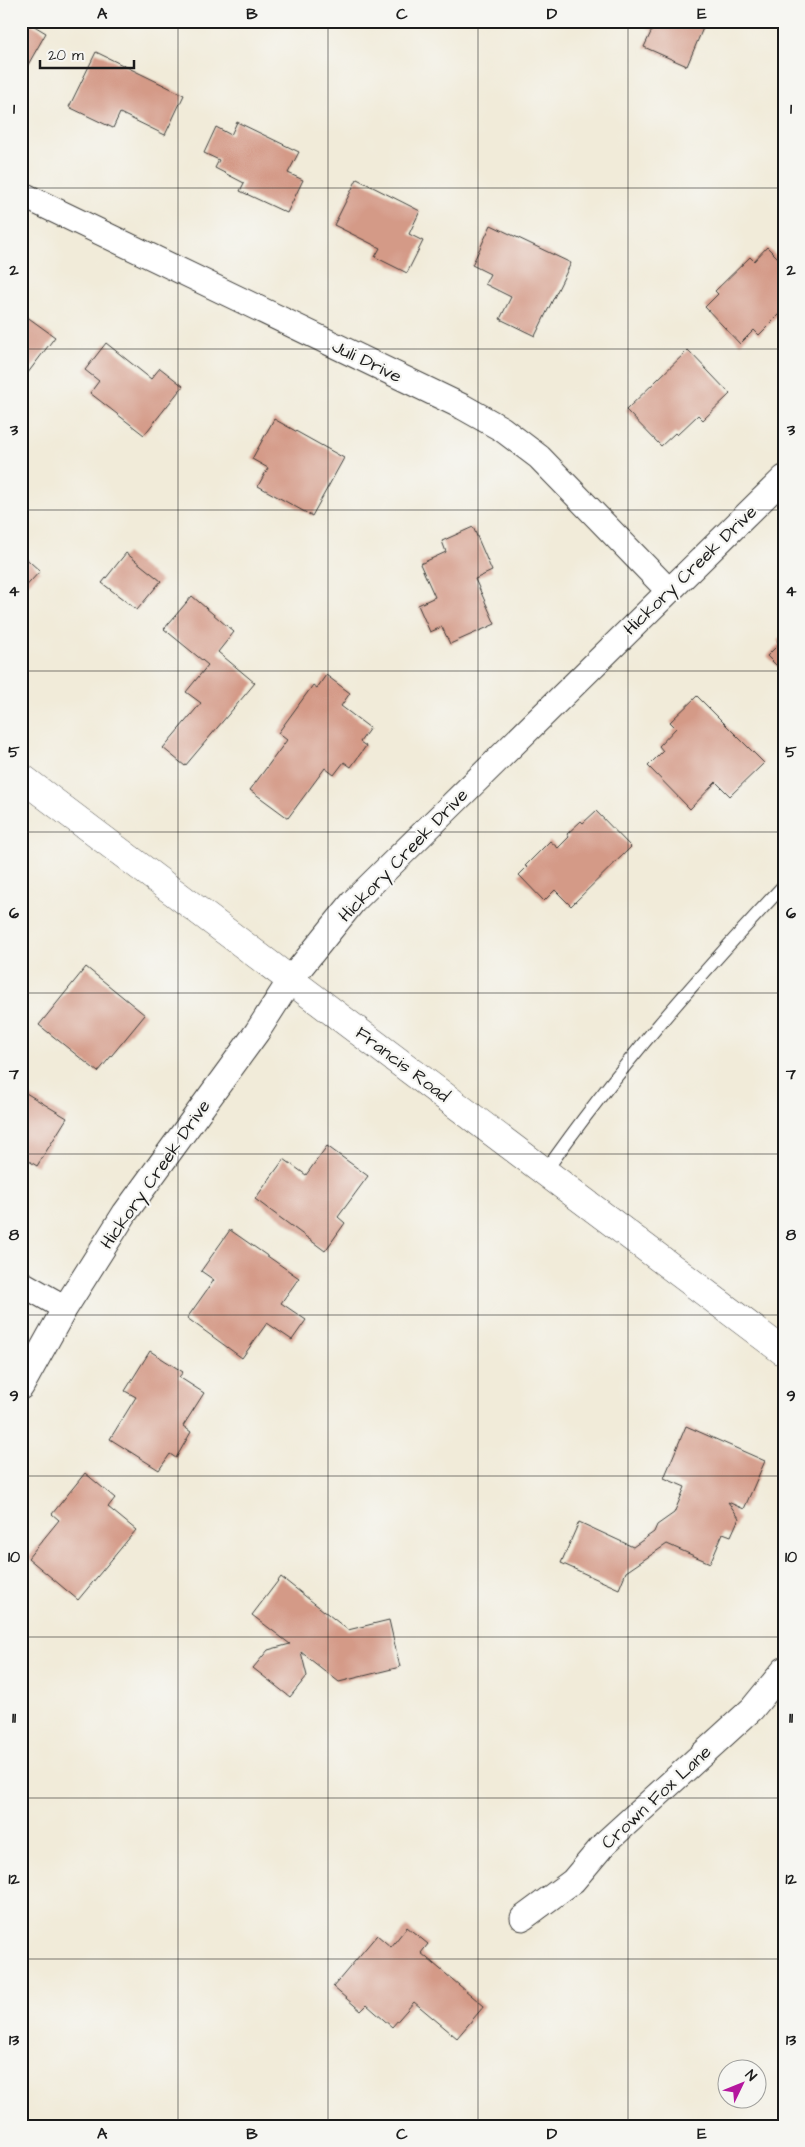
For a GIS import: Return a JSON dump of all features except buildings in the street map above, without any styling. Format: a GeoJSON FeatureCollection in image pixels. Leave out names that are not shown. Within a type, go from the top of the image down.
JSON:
{"type":"FeatureCollection","features":[{"type":"Feature","properties":{"kind":"street","name":"Juli Drive"},"geometry":{"type":"LineString","coordinates":[[21,194],[463,407],[502,429],[539,457],[669,591]]}},
{"type":"Feature","properties":{"kind":"street","name":"Hickory Creek Drive"},"geometry":{"type":"LineString","coordinates":[[21,1387],[65,1308],[125,1212],[257,1032],[291,980],[353,902],[784,478]]}},
{"type":"Feature","properties":{"kind":"street","name":"Francis Road"},"geometry":{"type":"LineString","coordinates":[[21,777],[784,1352]]}},
{"type":"Feature","properties":{"kind":"street"},"geometry":{"type":"LineString","coordinates":[[21,1283],[65,1308]]}},
{"type":"Feature","properties":{"kind":"street","name":"Crown Fox Lane"},"geometry":{"type":"LineString","coordinates":[[524,1918],[574,1881],[605,1843],[752,1709],[784,1670]]}},
{"type":"Feature","properties":{"kind":"lane"},"geometry":{"type":"LineString","coordinates":[[545,1172],[583,1117],[723,951],[784,885]]}}]}
